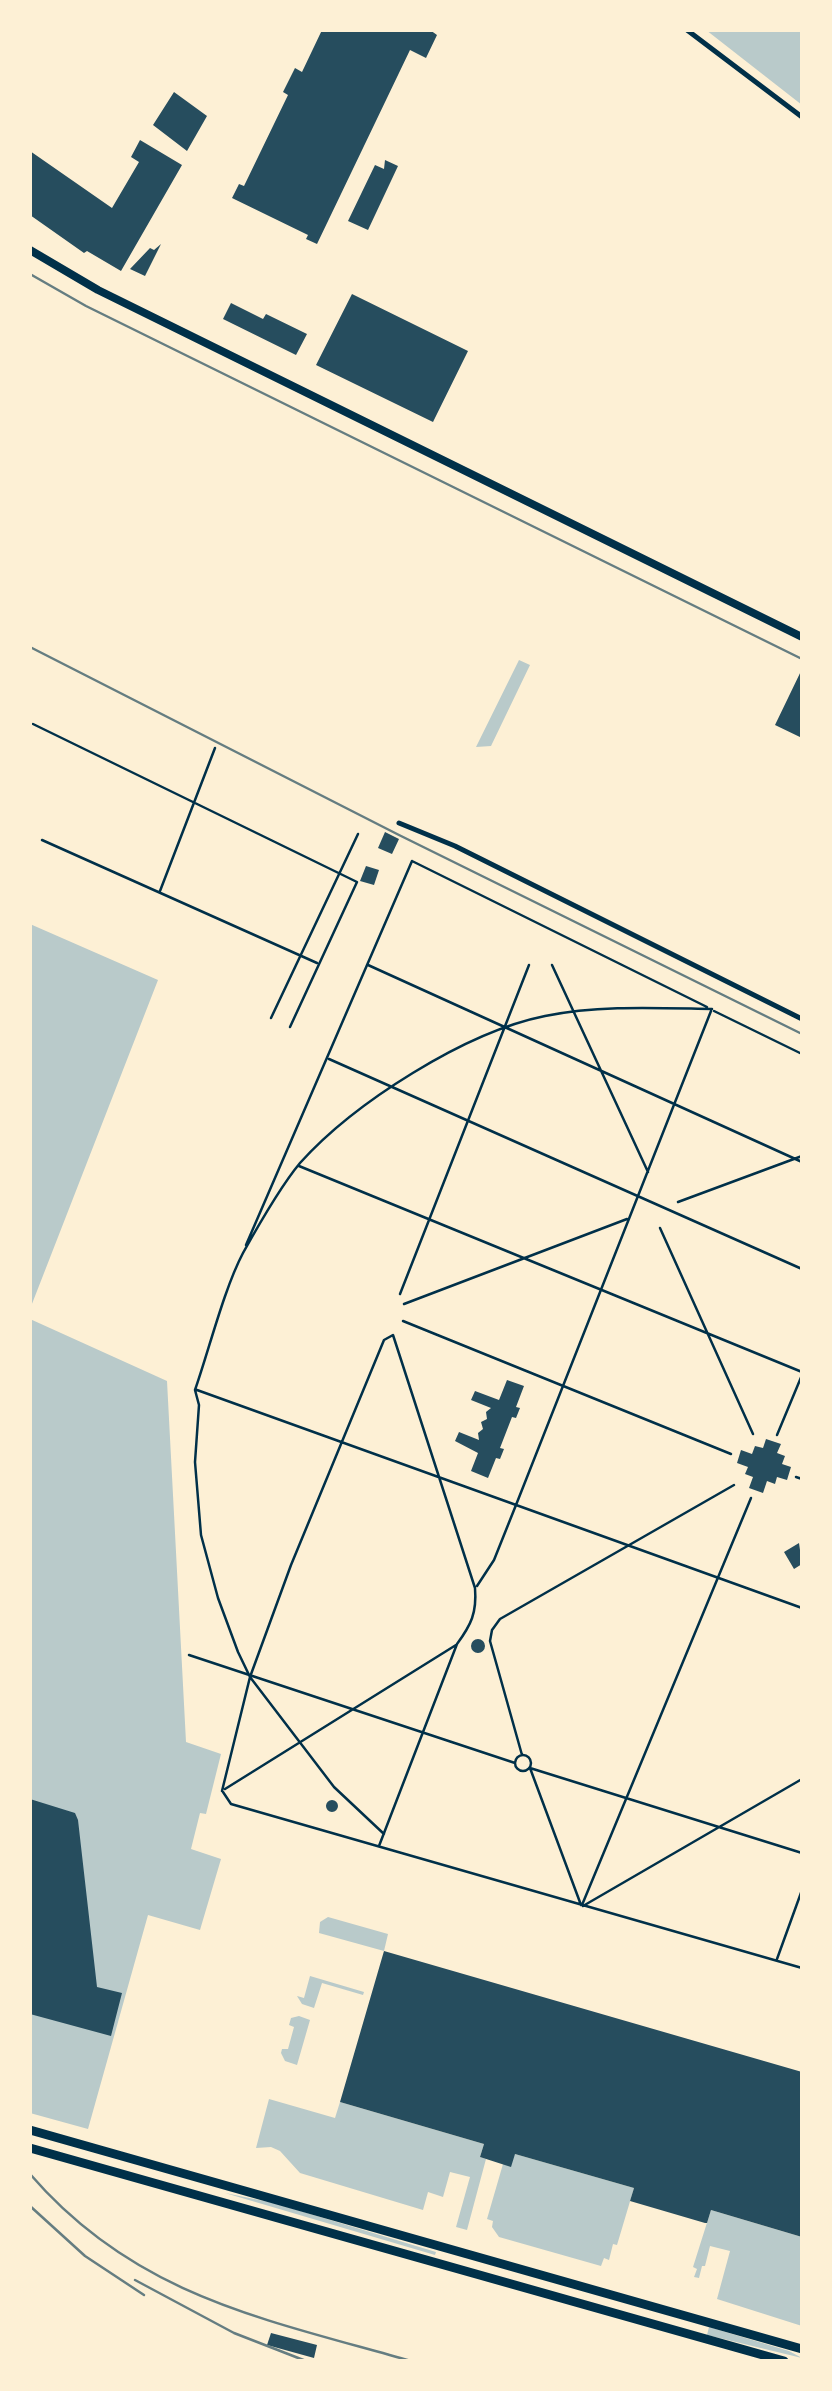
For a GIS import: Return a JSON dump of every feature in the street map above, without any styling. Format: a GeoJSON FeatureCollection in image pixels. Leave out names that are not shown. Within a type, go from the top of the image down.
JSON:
{"type":"FeatureCollection","features":[{"type":"Feature","properties":{"kind":"main road"},"geometry":{"type":"LineString","coordinates":[[30,250],[81,281],[802,638]]}},
{"type":"Feature","properties":{"kind":"main road"},"geometry":{"type":"LineString","coordinates":[[30,2130],[802,2348]]}},
{"type":"Feature","properties":{"kind":"main road"},"geometry":{"type":"LineString","coordinates":[[30,2148],[784,2361]]}},
{"type":"Feature","properties":{"kind":"street"},"geometry":{"type":"LineString","coordinates":[[688,30],[802,117]]}},
{"type":"Feature","properties":{"kind":"street"},"geometry":{"type":"LineString","coordinates":[[398,823],[454,846],[802,1018]]}},
{"type":"Feature","properties":{"kind":"lane"},"geometry":{"type":"LineString","coordinates":[[384,1834],[334,1788],[250,1678],[218,1598],[201,1534],[196,1462],[200,1405],[196,1390],[242,1256],[412,861],[802,1054]]}},
{"type":"Feature","properties":{"kind":"lane"},"geometry":{"type":"LineString","coordinates":[[367,964],[802,1159]]}},
{"type":"Feature","properties":{"kind":"lane"},"geometry":{"type":"LineString","coordinates":[[400,1294],[529,965]]}},
{"type":"Feature","properties":{"kind":"lane"},"geometry":{"type":"LineString","coordinates":[[552,965],[648,1172]]}},
{"type":"Feature","properties":{"kind":"lane"},"geometry":{"type":"LineString","coordinates":[[242,1256],[298,1166],[342,1122],[432,1062],[505,1027],[573,1011],[712,1010]]}},
{"type":"Feature","properties":{"kind":"lane"},"geometry":{"type":"LineString","coordinates":[[475,1588],[494,1560],[712,1010]]}},
{"type":"Feature","properties":{"kind":"lane"},"geometry":{"type":"LineString","coordinates":[[328,1059],[802,1269]]}},
{"type":"Feature","properties":{"kind":"lane"},"geometry":{"type":"LineString","coordinates":[[678,1202],[795,1158]]}},
{"type":"Feature","properties":{"kind":"lane"},"geometry":{"type":"LineString","coordinates":[[298,1166],[802,1373],[777,1436]]}},
{"type":"Feature","properties":{"kind":"lane"},"geometry":{"type":"LineString","coordinates":[[404,1304],[628,1218]]}},
{"type":"Feature","properties":{"kind":"lane"},"geometry":{"type":"LineString","coordinates":[[660,1228],[753,1434]]}},
{"type":"Feature","properties":{"kind":"lane"},"geometry":{"type":"LineString","coordinates":[[403,1321],[731,1454]]}},
{"type":"Feature","properties":{"kind":"lane"},"geometry":{"type":"LineString","coordinates":[[379,1846],[458,1644],[477,1609],[475,1588],[393,1335],[384,1340],[341,1442],[250,1678],[222,1790],[231,1804],[802,1968]]}},
{"type":"Feature","properties":{"kind":"lane"},"geometry":{"type":"LineString","coordinates":[[196,1390],[802,1608]]}},
{"type":"Feature","properties":{"kind":"lane"},"geometry":{"type":"LineString","coordinates":[[796,1477],[802,1479]]}},
{"type":"Feature","properties":{"kind":"lane"},"geometry":{"type":"LineString","coordinates":[[522,1755],[490,1641],[500,1619],[734,1485]]}},
{"type":"Feature","properties":{"kind":"lane"},"geometry":{"type":"LineString","coordinates":[[582,1907],[750,1498]]}},
{"type":"Feature","properties":{"kind":"lane"},"geometry":{"type":"LineString","coordinates":[[222,1790],[458,1644]]}},
{"type":"Feature","properties":{"kind":"lane"},"geometry":{"type":"LineString","coordinates":[[189,1655],[515,1762],[520,1771],[530,1768],[802,1853]]}},
{"type":"Feature","properties":{"kind":"lane"},"geometry":{"type":"LineString","coordinates":[[515,1762],[522,1755]]}},
{"type":"Feature","properties":{"kind":"lane"},"geometry":{"type":"LineString","coordinates":[[522,1755],[530,1758],[530,1768],[582,1907]]}},
{"type":"Feature","properties":{"kind":"lane"},"geometry":{"type":"LineString","coordinates":[[582,1907],[802,1779]]}},
{"type":"Feature","properties":{"kind":"lane"},"geometry":{"type":"LineString","coordinates":[[776,1961],[802,1890]]}},
{"type":"Feature","properties":{"kind":"path"},"geometry":{"type":"LineString","coordinates":[[32,724],[357,882],[290,1027]]}},
{"type":"Feature","properties":{"kind":"path"},"geometry":{"type":"LineString","coordinates":[[160,893],[215,748]]}},
{"type":"Feature","properties":{"kind":"path"},"geometry":{"type":"LineString","coordinates":[[272,1018],[358,834]]}},
{"type":"Feature","properties":{"kind":"path"},"geometry":{"type":"LineString","coordinates":[[42,840],[318,964]]}},
{"type":"Feature","properties":{"kind":"shaded area"},"geometry":{"type":"Polygon","coordinates":[[[706,30],[802,30],[802,105],[706,30]]]}},
{"type":"Feature","properties":{"kind":"shaded area"},"geometry":{"type":"Polygon","coordinates":[[[519,660],[530,665],[491,746],[476,747],[519,660]]]}},
{"type":"Feature","properties":{"kind":"shaded area"},"geometry":{"type":"Polygon","coordinates":[[[30,924],[158,980],[30,1309],[30,924]]]}},
{"type":"Feature","properties":{"kind":"shaded area"},"geometry":{"type":"Polygon","coordinates":[[[30,1319],[167,1381],[186,1742],[221,1754],[206,1814],[200,1813],[191,1849],[221,1859],[200,1930],[148,1915],[88,2129],[30,2113],[30,1319]]]}},
{"type":"Feature","properties":{"kind":"shaded area"},"geometry":{"type":"Polygon","coordinates":[[[328,1917],[388,1934],[384,1951],[319,1933],[320,1922],[328,1917]]]}},
{"type":"Feature","properties":{"kind":"shaded area"},"geometry":{"type":"Polygon","coordinates":[[[310,1976],[364,1992],[363,1995],[322,1983],[314,2008],[302,2004],[297,1996],[304,1998],[310,1976]]]}},
{"type":"Feature","properties":{"kind":"shaded area"},"geometry":{"type":"Polygon","coordinates":[[[291,2018],[310,2020],[297,2065],[285,2061],[281,2053],[288,2049],[294,2027],[289,2025],[291,2018]]]}},
{"type":"Feature","properties":{"kind":"shaded area"},"geometry":{"type":"Polygon","coordinates":[[[269,2099],[335,2118],[340,2102],[484,2144],[480,2157],[486,2159],[467,2230],[456,2227],[470,2177],[450,2172],[443,2197],[428,2192],[423,2210],[300,2173],[280,2151],[256,2148],[269,2099]]]}},
{"type":"Feature","properties":{"kind":"shaded area"},"geometry":{"type":"Polygon","coordinates":[[[515,2154],[634,2188],[609,2260],[604,2258],[601,2266],[499,2237],[492,2227],[493,2221],[487,2219],[503,2164],[515,2154]]]}},
{"type":"Feature","properties":{"kind":"shaded area"},"geometry":{"type":"Polygon","coordinates":[[[225,2193],[274,2203],[436,2252],[435,2255],[225,2193]]]}},
{"type":"Feature","properties":{"kind":"shaded area"},"geometry":{"type":"Polygon","coordinates":[[[711,2210],[802,2237],[802,2326],[717,2299],[730,2251],[710,2246],[699,2278],[694,2277],[697,2269],[693,2267],[711,2210]]]}},
{"type":"Feature","properties":{"kind":"shaded area"},"geometry":{"type":"Polygon","coordinates":[[[709,2327],[789,2351],[802,2358],[707,2335],[709,2327]]]}},
{"type":"Feature","properties":{"kind":"building"},"geometry":{"type":"Polygon","coordinates":[[[322,30],[430,30],[437,35],[426,58],[410,50],[317,244],[306,239],[308,235],[232,198],[239,184],[244,186],[288,95],[283,92],[295,68],[302,72],[322,30]]]}},
{"type":"Feature","properties":{"kind":"building"},"geometry":{"type":"Polygon","coordinates":[[[174,92],[207,116],[187,151],[153,125],[174,92]]]}},
{"type":"Feature","properties":{"kind":"building"},"geometry":{"type":"Polygon","coordinates":[[[140,140],[182,165],[121,271],[87,251],[84,253],[30,215],[30,151],[112,208],[139,162],[131,157],[140,140]]]}},
{"type":"Feature","properties":{"kind":"building"},"geometry":{"type":"Polygon","coordinates":[[[385,160],[398,166],[368,230],[348,221],[375,165],[384,169],[385,160]]]}},
{"type":"Feature","properties":{"kind":"building"},"geometry":{"type":"Polygon","coordinates":[[[161,244],[145,276],[130,269],[150,248],[154,250],[161,244]]]}},
{"type":"Feature","properties":{"kind":"building"},"geometry":{"type":"Polygon","coordinates":[[[352,294],[468,351],[433,422],[316,365],[352,294]]]}},
{"type":"Feature","properties":{"kind":"building"},"geometry":{"type":"Polygon","coordinates":[[[231,303],[263,319],[266,314],[307,334],[296,355],[223,319],[231,303]]]}},
{"type":"Feature","properties":{"kind":"building"},"geometry":{"type":"Polygon","coordinates":[[[802,669],[802,738],[775,725],[802,669]]]}},
{"type":"Feature","properties":{"kind":"building"},"geometry":{"type":"Polygon","coordinates":[[[385,832],[399,839],[392,854],[378,848],[385,832]]]}},
{"type":"Feature","properties":{"kind":"building"},"geometry":{"type":"Polygon","coordinates":[[[366,866],[379,870],[374,885],[360,881],[366,866]]]}},
{"type":"Feature","properties":{"kind":"building"},"geometry":{"type":"Polygon","coordinates":[[[507,1380],[524,1386],[516,1407],[520,1408],[516,1418],[512,1417],[500,1448],[504,1449],[488,1478],[471,1471],[478,1453],[455,1441],[459,1432],[479,1440],[481,1422],[487,1419],[486,1412],[491,1408],[471,1400],[475,1391],[499,1400],[507,1380]]]}},
{"type":"Feature","properties":{"kind":"building"},"geometry":{"type":"Polygon","coordinates":[[[766,1439],[781,1444],[777,1453],[785,1456],[782,1464],[791,1467],[787,1480],[777,1477],[775,1484],[767,1481],[763,1493],[749,1488],[753,1477],[745,1474],[748,1467],[737,1463],[741,1450],[752,1454],[755,1446],[763,1448],[766,1439]]]}},
{"type":"Feature","properties":{"kind":"building"},"geometry":{"type":"Polygon","coordinates":[[[799,1543],[802,1564],[794,1569],[784,1552],[799,1543]]]}},
{"type":"Feature","properties":{"kind":"building"},"geometry":{"type":"Polygon","coordinates":[[[478,1639],[485,1646],[478,1653],[471,1646],[478,1639]]]}},
{"type":"Feature","properties":{"kind":"building"},"geometry":{"type":"Polygon","coordinates":[[[30,1799],[75,1813],[78,1820],[97,1987],[122,1993],[111,2036],[30,2014],[30,1799]]]}},
{"type":"Feature","properties":{"kind":"building"},"geometry":{"type":"Polygon","coordinates":[[[327,1801],[337,1801],[337,1811],[327,1811],[327,1801]]]}},
{"type":"Feature","properties":{"kind":"building"},"geometry":{"type":"Polygon","coordinates":[[[384,1951],[802,2072],[802,2237],[711,2210],[705,2223],[630,2201],[634,2188],[515,2154],[511,2167],[480,2157],[484,2144],[340,2102],[384,1951]]]}},
{"type":"Feature","properties":{"kind":"building"},"geometry":{"type":"Polygon","coordinates":[[[271,2333],[317,2345],[314,2358],[267,2345],[271,2333]]]}},
{"type":"Feature","properties":{"kind":"tram line"},"geometry":{"type":"LineString","coordinates":[[30,274],[86,306],[802,659]]}},
{"type":"Feature","properties":{"kind":"tram line"},"geometry":{"type":"LineString","coordinates":[[30,647],[802,1034]]}},
{"type":"Feature","properties":{"kind":"railway"},"geometry":{"type":"LineString","coordinates":[[30,2174],[70,2215],[113,2249],[158,2276],[254,2316],[411,2361]]}},
{"type":"Feature","properties":{"kind":"railway"},"geometry":{"type":"LineString","coordinates":[[30,2206],[85,2256],[144,2295]]}},
{"type":"Feature","properties":{"kind":"railway"},"geometry":{"type":"LineString","coordinates":[[135,2280],[234,2333],[306,2361]]}}]}
